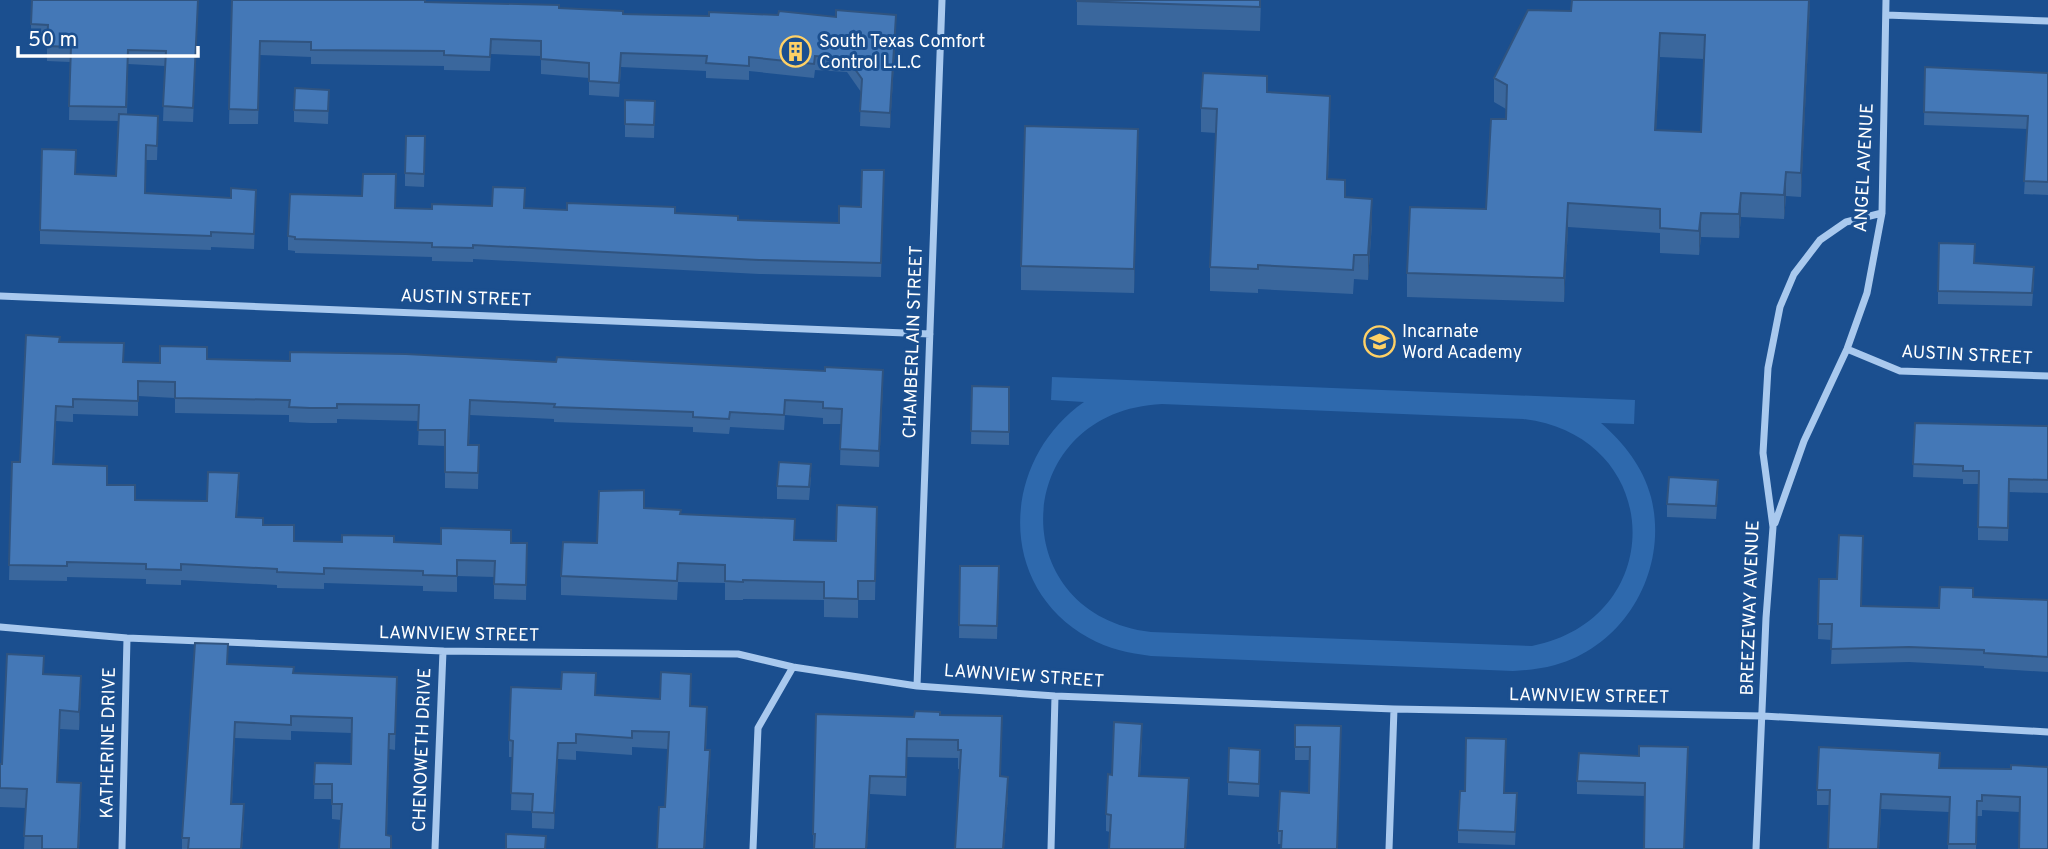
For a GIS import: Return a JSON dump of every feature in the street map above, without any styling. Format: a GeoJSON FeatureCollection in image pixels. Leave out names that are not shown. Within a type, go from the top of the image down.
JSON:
{"type":"FeatureCollection","features":[{"type":"Feature","properties":{"kind":"street","name":"CHAMBERLAIN STREET"},"geometry":{"type":"LineString","coordinates":[[917,686],[943,0]]}},
{"type":"Feature","properties":{"kind":"street","name":"ANGEL AVENUE"},"geometry":{"type":"LineString","coordinates":[[1773,527],[1804,441],[1847,349],[1867,293],[1882,213],[1886,0]]}},
{"type":"Feature","properties":{"kind":"street"},"geometry":{"type":"LineString","coordinates":[[1886,15],[2048,22]]}},
{"type":"Feature","properties":{"kind":"street","name":"BREEZEWAY AVENUE"},"geometry":{"type":"LineString","coordinates":[[1756,849],[1766,618],[1773,527],[1763,453],[1768,368],[1780,307],[1794,274],[1820,240],[1846,222],[1882,213]]}},
{"type":"Feature","properties":{"kind":"street","name":"AUSTIN STREET"},"geometry":{"type":"LineString","coordinates":[[0,296],[930,334]]}},
{"type":"Feature","properties":{"kind":"street","name":"AUSTIN STREET"},"geometry":{"type":"LineString","coordinates":[[1847,349],[1900,371],[2048,376]]}},
{"type":"Feature","properties":{"kind":"street","name":"LAWNVIEW STREET"},"geometry":{"type":"LineString","coordinates":[[0,627],[127,638],[443,651],[738,654],[793,667],[917,686],[1055,696],[1394,709],[1763,716],[2048,732]]}},
{"type":"Feature","properties":{"kind":"street","name":"KATHERINE DRIVE"},"geometry":{"type":"LineString","coordinates":[[122,849],[127,638]]}},
{"type":"Feature","properties":{"kind":"street","name":"CHENOWETH DRIVE"},"geometry":{"type":"LineString","coordinates":[[435,849],[443,651]]}},
{"type":"Feature","properties":{"kind":"street"},"geometry":{"type":"LineString","coordinates":[[753,849],[758,728],[793,667]]}},
{"type":"Feature","properties":{"kind":"street"},"geometry":{"type":"LineString","coordinates":[[1051,849],[1055,696]]}},
{"type":"Feature","properties":{"kind":"street"},"geometry":{"type":"LineString","coordinates":[[1389,849],[1394,709]]}},
{"type":"Feature","properties":{"kind":"shaded area"},"geometry":{"type":"Polygon","coordinates":[[[1052,377],[1635,400],[1634,424],[1601,423],[1632,456],[1651,497],[1655,524],[1654,550],[1648,576],[1637,600],[1622,622],[1603,640],[1581,655],[1555,665],[1534,669],[1513,671],[1151,656],[1111,648],[1089,638],[1058,615],[1037,587],[1024,556],[1020,522],[1024,488],[1037,456],[1057,427],[1084,402],[1051,400],[1052,377]],[[1162,404],[1112,415],[1075,440],[1052,474],[1043,514],[1048,554],[1068,590],[1102,617],[1151,632],[1532,646],[1577,629],[1609,602],[1627,567],[1632,529],[1625,491],[1604,458],[1570,433],[1523,419],[1162,404]]]}},
{"type":"Feature","properties":{"kind":"building"},"geometry":{"type":"Polygon","coordinates":[[[32,0],[198,0],[193,108],[163,106],[166,51],[128,50],[126,107],[69,106],[71,47],[47,46],[48,25],[31,24],[32,0]]]}},
{"type":"Feature","properties":{"kind":"building"},"geometry":{"type":"Polygon","coordinates":[[[232,0],[425,0],[559,5],[559,8],[623,11],[623,14],[709,16],[709,12],[778,15],[779,11],[836,17],[836,10],[896,15],[890,113],[860,111],[862,79],[847,58],[815,56],[814,64],[749,57],[749,66],[706,63],[707,56],[621,53],[619,83],[589,81],[589,63],[541,59],[541,41],[491,39],[490,57],[444,55],[444,51],[311,50],[311,42],[260,41],[258,110],[229,109],[232,0]]]}},
{"type":"Feature","properties":{"kind":"building"},"geometry":{"type":"Polygon","coordinates":[[[1260,0],[1260,7],[1077,1],[1260,0]]]}},
{"type":"Feature","properties":{"kind":"building"},"geometry":{"type":"Polygon","coordinates":[[[1572,0],[1809,0],[1801,173],[1786,172],[1784,195],[1741,193],[1739,214],[1701,213],[1699,231],[1660,228],[1660,209],[1568,203],[1564,278],[1407,273],[1410,207],[1486,209],[1491,119],[1506,119],[1507,85],[1494,78],[1528,10],[1571,11],[1572,0]],[[1660,33],[1655,130],[1701,132],[1705,35],[1660,33]]]}},
{"type":"Feature","properties":{"kind":"building"},"geometry":{"type":"Polygon","coordinates":[[[1925,67],[2048,73],[2048,182],[2024,181],[2028,116],[1924,112],[1925,67]]]}},
{"type":"Feature","properties":{"kind":"building"},"geometry":{"type":"Polygon","coordinates":[[[1203,73],[1267,76],[1267,92],[1330,96],[1327,179],[1345,180],[1345,197],[1372,199],[1368,255],[1354,255],[1353,270],[1258,265],[1258,269],[1210,267],[1217,109],[1201,108],[1203,73]]]}},
{"type":"Feature","properties":{"kind":"building"},"geometry":{"type":"Polygon","coordinates":[[[295,88],[329,90],[328,111],[294,110],[295,88]]]}},
{"type":"Feature","properties":{"kind":"building"},"geometry":{"type":"Polygon","coordinates":[[[625,100],[655,101],[654,125],[625,124],[625,100]]]}},
{"type":"Feature","properties":{"kind":"building"},"geometry":{"type":"Polygon","coordinates":[[[119,114],[158,116],[157,146],[146,145],[145,193],[231,198],[231,188],[256,190],[254,234],[211,232],[211,236],[40,230],[42,149],[76,150],[75,174],[116,176],[119,114]]]}},
{"type":"Feature","properties":{"kind":"building"},"geometry":{"type":"Polygon","coordinates":[[[1025,126],[1138,129],[1134,269],[1021,266],[1025,126]]]}},
{"type":"Feature","properties":{"kind":"building"},"geometry":{"type":"Polygon","coordinates":[[[406,136],[425,136],[424,174],[405,173],[406,136]]]}},
{"type":"Feature","properties":{"kind":"building"},"geometry":{"type":"Polygon","coordinates":[[[862,170],[884,170],[881,263],[759,260],[473,245],[473,248],[432,247],[432,243],[295,239],[288,236],[290,194],[362,196],[363,174],[396,174],[395,208],[432,209],[432,204],[492,206],[493,187],[525,188],[524,208],[567,210],[567,203],[675,207],[675,213],[738,216],[738,220],[839,223],[839,206],[861,207],[862,170]]]}},
{"type":"Feature","properties":{"kind":"building"},"geometry":{"type":"Polygon","coordinates":[[[1939,243],[1975,244],[1974,263],[2034,267],[2032,293],[1938,291],[1939,243]]]}},
{"type":"Feature","properties":{"kind":"building"},"geometry":{"type":"Polygon","coordinates":[[[26,335],[60,337],[59,342],[124,343],[123,362],[160,363],[160,346],[207,347],[207,359],[290,361],[290,352],[406,354],[556,362],[557,357],[825,371],[825,367],[883,370],[879,451],[840,449],[842,409],[823,408],[823,402],[785,400],[784,415],[730,412],[729,419],[693,417],[693,412],[554,407],[555,404],[470,400],[468,445],[479,445],[478,473],[445,472],[445,430],[418,430],[419,405],[337,404],[337,408],[310,408],[289,407],[290,400],[175,398],[175,382],[138,381],[138,401],[73,399],[73,407],[56,406],[53,464],[107,466],[107,485],[135,485],[135,500],[207,501],[208,472],[239,473],[236,517],[263,518],[263,525],[294,525],[294,541],[342,542],[342,535],[394,536],[394,542],[441,544],[441,528],[511,530],[511,543],[527,543],[526,585],[494,584],[495,561],[457,560],[457,576],[423,575],[423,571],[324,568],[324,574],[277,572],[277,569],[181,564],[181,570],[146,569],[146,564],[67,562],[67,566],[9,565],[12,462],[20,462],[26,335]]]}},
{"type":"Feature","properties":{"kind":"building"},"geometry":{"type":"Polygon","coordinates":[[[972,386],[1009,387],[1009,432],[971,431],[972,386]]]}},
{"type":"Feature","properties":{"kind":"building"},"geometry":{"type":"Polygon","coordinates":[[[1915,423],[2048,426],[2048,480],[2009,479],[2008,528],[1978,527],[1979,471],[1963,471],[1963,466],[1913,464],[1915,423]]]}},
{"type":"Feature","properties":{"kind":"building"},"geometry":{"type":"Polygon","coordinates":[[[779,462],[811,464],[809,487],[777,486],[779,462]]]}},
{"type":"Feature","properties":{"kind":"building"},"geometry":{"type":"Polygon","coordinates":[[[1669,477],[1718,480],[1716,506],[1667,504],[1669,477]]]}},
{"type":"Feature","properties":{"kind":"building"},"geometry":{"type":"Polygon","coordinates":[[[644,490],[644,508],[681,510],[680,514],[795,519],[794,540],[836,541],[837,505],[877,507],[875,581],[858,581],[858,599],[824,598],[824,582],[725,581],[725,565],[678,563],[677,581],[561,576],[563,542],[597,543],[599,491],[644,490]]]}},
{"type":"Feature","properties":{"kind":"building"},"geometry":{"type":"Polygon","coordinates":[[[1839,535],[1863,536],[1861,606],[1939,608],[1940,587],[1973,588],[1973,597],[2048,600],[2048,657],[1984,653],[1984,650],[1909,647],[1831,649],[1832,624],[1818,624],[1819,579],[1837,579],[1839,535]]]}},
{"type":"Feature","properties":{"kind":"building"},"geometry":{"type":"Polygon","coordinates":[[[960,566],[999,566],[997,626],[959,625],[960,566]]]}},
{"type":"Feature","properties":{"kind":"building"},"geometry":{"type":"Polygon","coordinates":[[[195,643],[228,644],[227,664],[294,667],[293,673],[397,677],[395,734],[389,734],[386,835],[391,836],[391,849],[339,849],[342,804],[332,804],[332,784],[314,784],[315,763],[351,764],[352,718],[291,716],[291,725],[235,722],[231,804],[244,804],[241,849],[188,849],[189,838],[182,838],[195,643]]]}},
{"type":"Feature","properties":{"kind":"building"},"geometry":{"type":"Polygon","coordinates":[[[7,654],[44,656],[43,674],[81,676],[79,712],[60,710],[57,782],[81,783],[78,849],[42,849],[42,836],[24,836],[27,789],[0,788],[7,654]]]}},
{"type":"Feature","properties":{"kind":"building"},"geometry":{"type":"Polygon","coordinates":[[[562,672],[596,673],[595,695],[660,699],[661,672],[691,674],[690,706],[707,707],[705,750],[710,750],[704,849],[657,849],[659,807],[665,807],[669,732],[632,731],[632,738],[576,734],[576,743],[558,743],[554,813],[532,812],[533,794],[511,793],[511,687],[561,689],[562,672]]]}},
{"type":"Feature","properties":{"kind":"building"},"geometry":{"type":"Polygon","coordinates":[[[915,711],[940,712],[940,715],[1002,716],[1000,776],[1008,777],[1003,849],[955,849],[961,750],[958,750],[958,740],[907,739],[906,777],[870,776],[866,849],[814,849],[816,714],[914,717],[915,711]]]}},
{"type":"Feature","properties":{"kind":"building"},"geometry":{"type":"Polygon","coordinates":[[[1114,722],[1142,724],[1139,776],[1189,778],[1185,849],[1109,849],[1111,815],[1106,814],[1108,774],[1112,775],[1114,722]]]}},
{"type":"Feature","properties":{"kind":"building"},"geometry":{"type":"Polygon","coordinates":[[[1295,725],[1341,726],[1337,849],[1281,849],[1282,831],[1278,831],[1280,791],[1309,793],[1310,747],[1295,747],[1295,725]]]}},
{"type":"Feature","properties":{"kind":"building"},"geometry":{"type":"Polygon","coordinates":[[[1466,738],[1506,739],[1504,793],[1517,793],[1515,832],[1458,830],[1460,791],[1465,791],[1466,738]]]}},
{"type":"Feature","properties":{"kind":"building"},"geometry":{"type":"Polygon","coordinates":[[[1639,746],[1688,747],[1684,849],[1644,849],[1645,783],[1577,781],[1579,753],[1639,756],[1639,746]]]}},
{"type":"Feature","properties":{"kind":"building"},"geometry":{"type":"Polygon","coordinates":[[[1819,747],[1940,753],[1939,768],[2011,769],[2011,765],[2048,767],[2048,849],[2019,849],[2020,797],[1982,795],[1982,801],[1977,801],[1976,844],[1948,844],[1950,797],[1881,794],[1878,849],[1828,849],[1830,790],[1817,790],[1819,747]]]}},
{"type":"Feature","properties":{"kind":"building"},"geometry":{"type":"Polygon","coordinates":[[[1229,748],[1260,750],[1259,784],[1228,782],[1229,748]]]}},
{"type":"Feature","properties":{"kind":"building"},"geometry":{"type":"Polygon","coordinates":[[[506,834],[546,836],[545,849],[506,849],[506,834]]]}},
{"type":"Feature","properties":{"kind":"place","name":"South Texas Comfort Control L.L.C"},"geometry":{"type":"Point","coordinates":[796,52]}},
{"type":"Feature","properties":{"kind":"place","name":"Incarnate Word Academy"},"geometry":{"type":"Point","coordinates":[1379,342]}}]}
